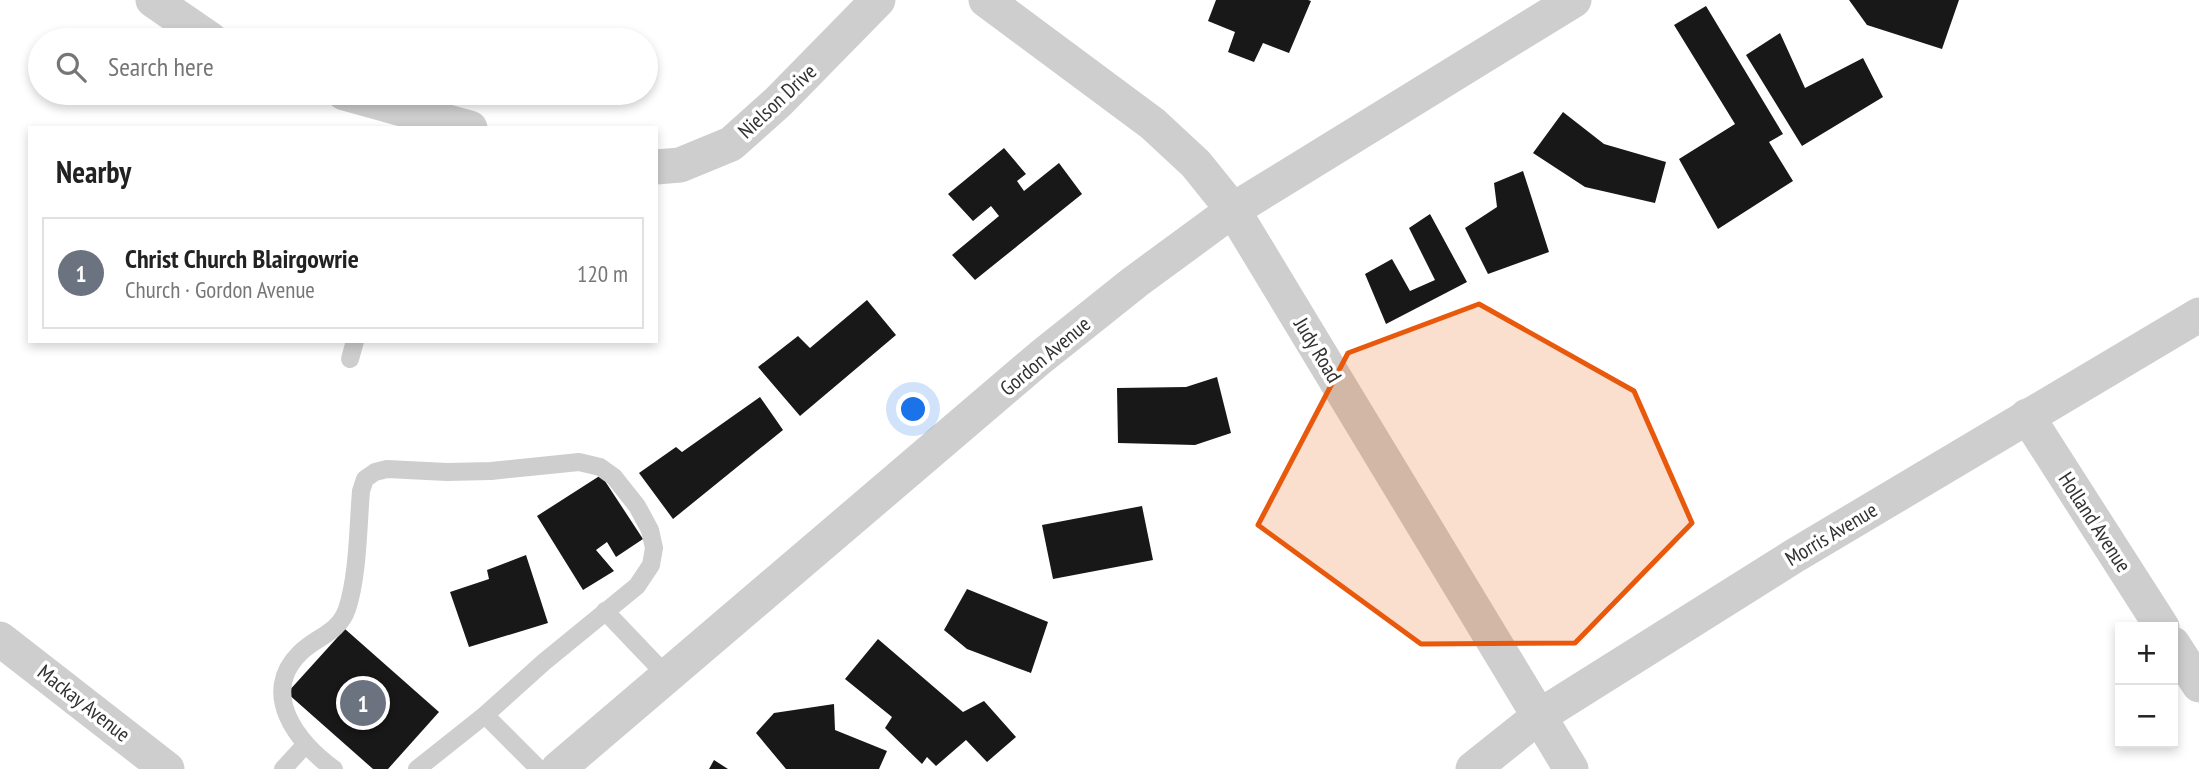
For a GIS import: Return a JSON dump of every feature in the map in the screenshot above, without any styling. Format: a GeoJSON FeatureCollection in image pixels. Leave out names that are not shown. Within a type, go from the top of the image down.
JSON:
{"type":"FeatureCollection","features":[{"type":"Feature","properties":{"kind":"street"},"geometry":{"type":"LineString","coordinates":[[153,0],[194,28]]}},
{"type":"Feature","properties":{"kind":"street","name":"Nielson Drive"},"geometry":{"type":"LineString","coordinates":[[658,167],[680,165],[730,144],[778,102],[878,0]]}},
{"type":"Feature","properties":{"kind":"street","name":"Judy Road"},"geometry":{"type":"LineString","coordinates":[[986,0],[1153,124],[1196,164],[1233,210],[1571,769]]}},
{"type":"Feature","properties":{"kind":"street","name":"Gordon Avenue"},"geometry":{"type":"LineString","coordinates":[[558,769],[1041,357],[1135,282],[1233,210],[1574,0]]}},
{"type":"Feature","properties":{"kind":"street"},"geometry":{"type":"LineString","coordinates":[[377,105],[421,121],[456,126]]}},
{"type":"Feature","properties":{"kind":"street","name":"Morris Avenue"},"geometry":{"type":"LineString","coordinates":[[1473,769],[1538,717],[1794,556],[2199,315]]}},
{"type":"Feature","properties":{"kind":"street","name":"Holland Avenue"},"geometry":{"type":"LineString","coordinates":[[2027,416],[2159,622]]}},
{"type":"Feature","properties":{"kind":"street","name":"Mackay Avenue"},"geometry":{"type":"LineString","coordinates":[[0,639],[167,769]]}},
{"type":"Feature","properties":{"kind":"street"},"geometry":{"type":"LineString","coordinates":[[2178,652],[2199,685]]}},
{"type":"Feature","properties":{"kind":"lane"},"geometry":{"type":"LineString","coordinates":[[350,359],[354,343]]}},
{"type":"Feature","properties":{"kind":"lane"},"geometry":{"type":"LineString","coordinates":[[334,769],[305,745],[292,726],[283,702],[283,680],[289,665],[303,650],[328,635],[339,624],[346,610],[354,568],[361,491],[365,479],[387,468],[447,472],[491,471],[579,462],[600,467],[614,477],[637,506],[650,530],[653,548],[651,565],[637,586],[417,769]]}},
{"type":"Feature","properties":{"kind":"lane"},"geometry":{"type":"LineString","coordinates":[[605,611],[667,676]]}},
{"type":"Feature","properties":{"kind":"lane"},"geometry":{"type":"LineString","coordinates":[[485,715],[538,769]]}},
{"type":"Feature","properties":{"kind":"lane"},"geometry":{"type":"LineString","coordinates":[[282,769],[305,745]]}},
{"type":"Feature","properties":{"kind":"highlighted area"},"geometry":{"type":"Polygon","coordinates":[[[1479,304],[1634,391],[1692,523],[1575,643],[1421,644],[1258,525],[1348,353],[1479,304]]]}},
{"type":"Feature","properties":{"kind":"building"},"geometry":{"type":"Polygon","coordinates":[[[1216,0],[1311,1],[1289,53],[1263,43],[1254,62],[1228,52],[1235,32],[1208,21],[1216,0]]]}},
{"type":"Feature","properties":{"kind":"building"},"geometry":{"type":"Polygon","coordinates":[[[1849,0],[1959,0],[1942,49],[1867,25],[1849,0]]]}},
{"type":"Feature","properties":{"kind":"building"},"geometry":{"type":"Polygon","coordinates":[[[1706,6],[1783,134],[1769,142],[1793,181],[1718,229],[1679,159],[1735,124],[1674,25],[1706,6]]]}},
{"type":"Feature","properties":{"kind":"building"},"geometry":{"type":"Polygon","coordinates":[[[1780,33],[1805,88],[1863,58],[1883,97],[1802,146],[1746,55],[1780,33]]]}},
{"type":"Feature","properties":{"kind":"building"},"geometry":{"type":"Polygon","coordinates":[[[1563,112],[1604,144],[1666,162],[1655,203],[1585,187],[1533,153],[1563,112]]]}},
{"type":"Feature","properties":{"kind":"building"},"geometry":{"type":"Polygon","coordinates":[[[1004,148],[1026,174],[1017,181],[1024,191],[1059,163],[1082,194],[975,280],[952,255],[999,216],[991,206],[973,221],[948,194],[1004,148]]]}},
{"type":"Feature","properties":{"kind":"building"},"geometry":{"type":"Polygon","coordinates":[[[1523,171],[1549,252],[1488,274],[1465,228],[1497,207],[1494,183],[1523,171]]]}},
{"type":"Feature","properties":{"kind":"building"},"geometry":{"type":"Polygon","coordinates":[[[1430,214],[1467,282],[1386,324],[1365,274],[1392,259],[1410,291],[1435,280],[1409,228],[1430,214]]]}},
{"type":"Feature","properties":{"kind":"building"},"geometry":{"type":"Polygon","coordinates":[[[867,300],[896,335],[800,416],[758,367],[798,336],[810,348],[867,300]]]}},
{"type":"Feature","properties":{"kind":"building"},"geometry":{"type":"Polygon","coordinates":[[[1217,377],[1231,433],[1195,445],[1118,443],[1117,388],[1186,387],[1217,377]]]}},
{"type":"Feature","properties":{"kind":"building"},"geometry":{"type":"Polygon","coordinates":[[[760,397],[783,430],[673,519],[639,473],[676,447],[682,452],[760,397]]]}},
{"type":"Feature","properties":{"kind":"building"},"geometry":{"type":"Polygon","coordinates":[[[601,475],[643,539],[616,557],[607,542],[596,550],[614,571],[583,590],[537,516],[601,475]]]}},
{"type":"Feature","properties":{"kind":"building"},"geometry":{"type":"Polygon","coordinates":[[[1142,506],[1153,560],[1053,579],[1042,525],[1142,506]]]}},
{"type":"Feature","properties":{"kind":"building"},"geometry":{"type":"Polygon","coordinates":[[[526,555],[548,623],[469,647],[450,592],[489,579],[487,570],[526,555]]]}},
{"type":"Feature","properties":{"kind":"building"},"geometry":{"type":"Polygon","coordinates":[[[967,589],[1048,622],[1031,673],[967,649],[944,630],[967,589]]]}},
{"type":"Feature","properties":{"kind":"building"},"geometry":{"type":"Polygon","coordinates":[[[345,629],[439,712],[388,769],[373,769],[287,693],[345,629]]]}},
{"type":"Feature","properties":{"kind":"building"},"geometry":{"type":"Polygon","coordinates":[[[878,639],[963,712],[984,701],[1016,737],[987,762],[966,740],[936,766],[927,757],[922,764],[885,728],[892,717],[845,679],[878,639]]]}},
{"type":"Feature","properties":{"kind":"building"},"geometry":{"type":"Polygon","coordinates":[[[834,704],[835,730],[887,751],[879,769],[786,769],[756,733],[774,713],[834,704]]]}},
{"type":"Feature","properties":{"kind":"building"},"geometry":{"type":"Polygon","coordinates":[[[714,760],[728,769],[709,769],[714,760]]]}},
{"type":"Feature","properties":{"kind":"place","name":"Christ Church Blairgowrie"},"geometry":{"type":"Point","coordinates":[363,703]}}]}
